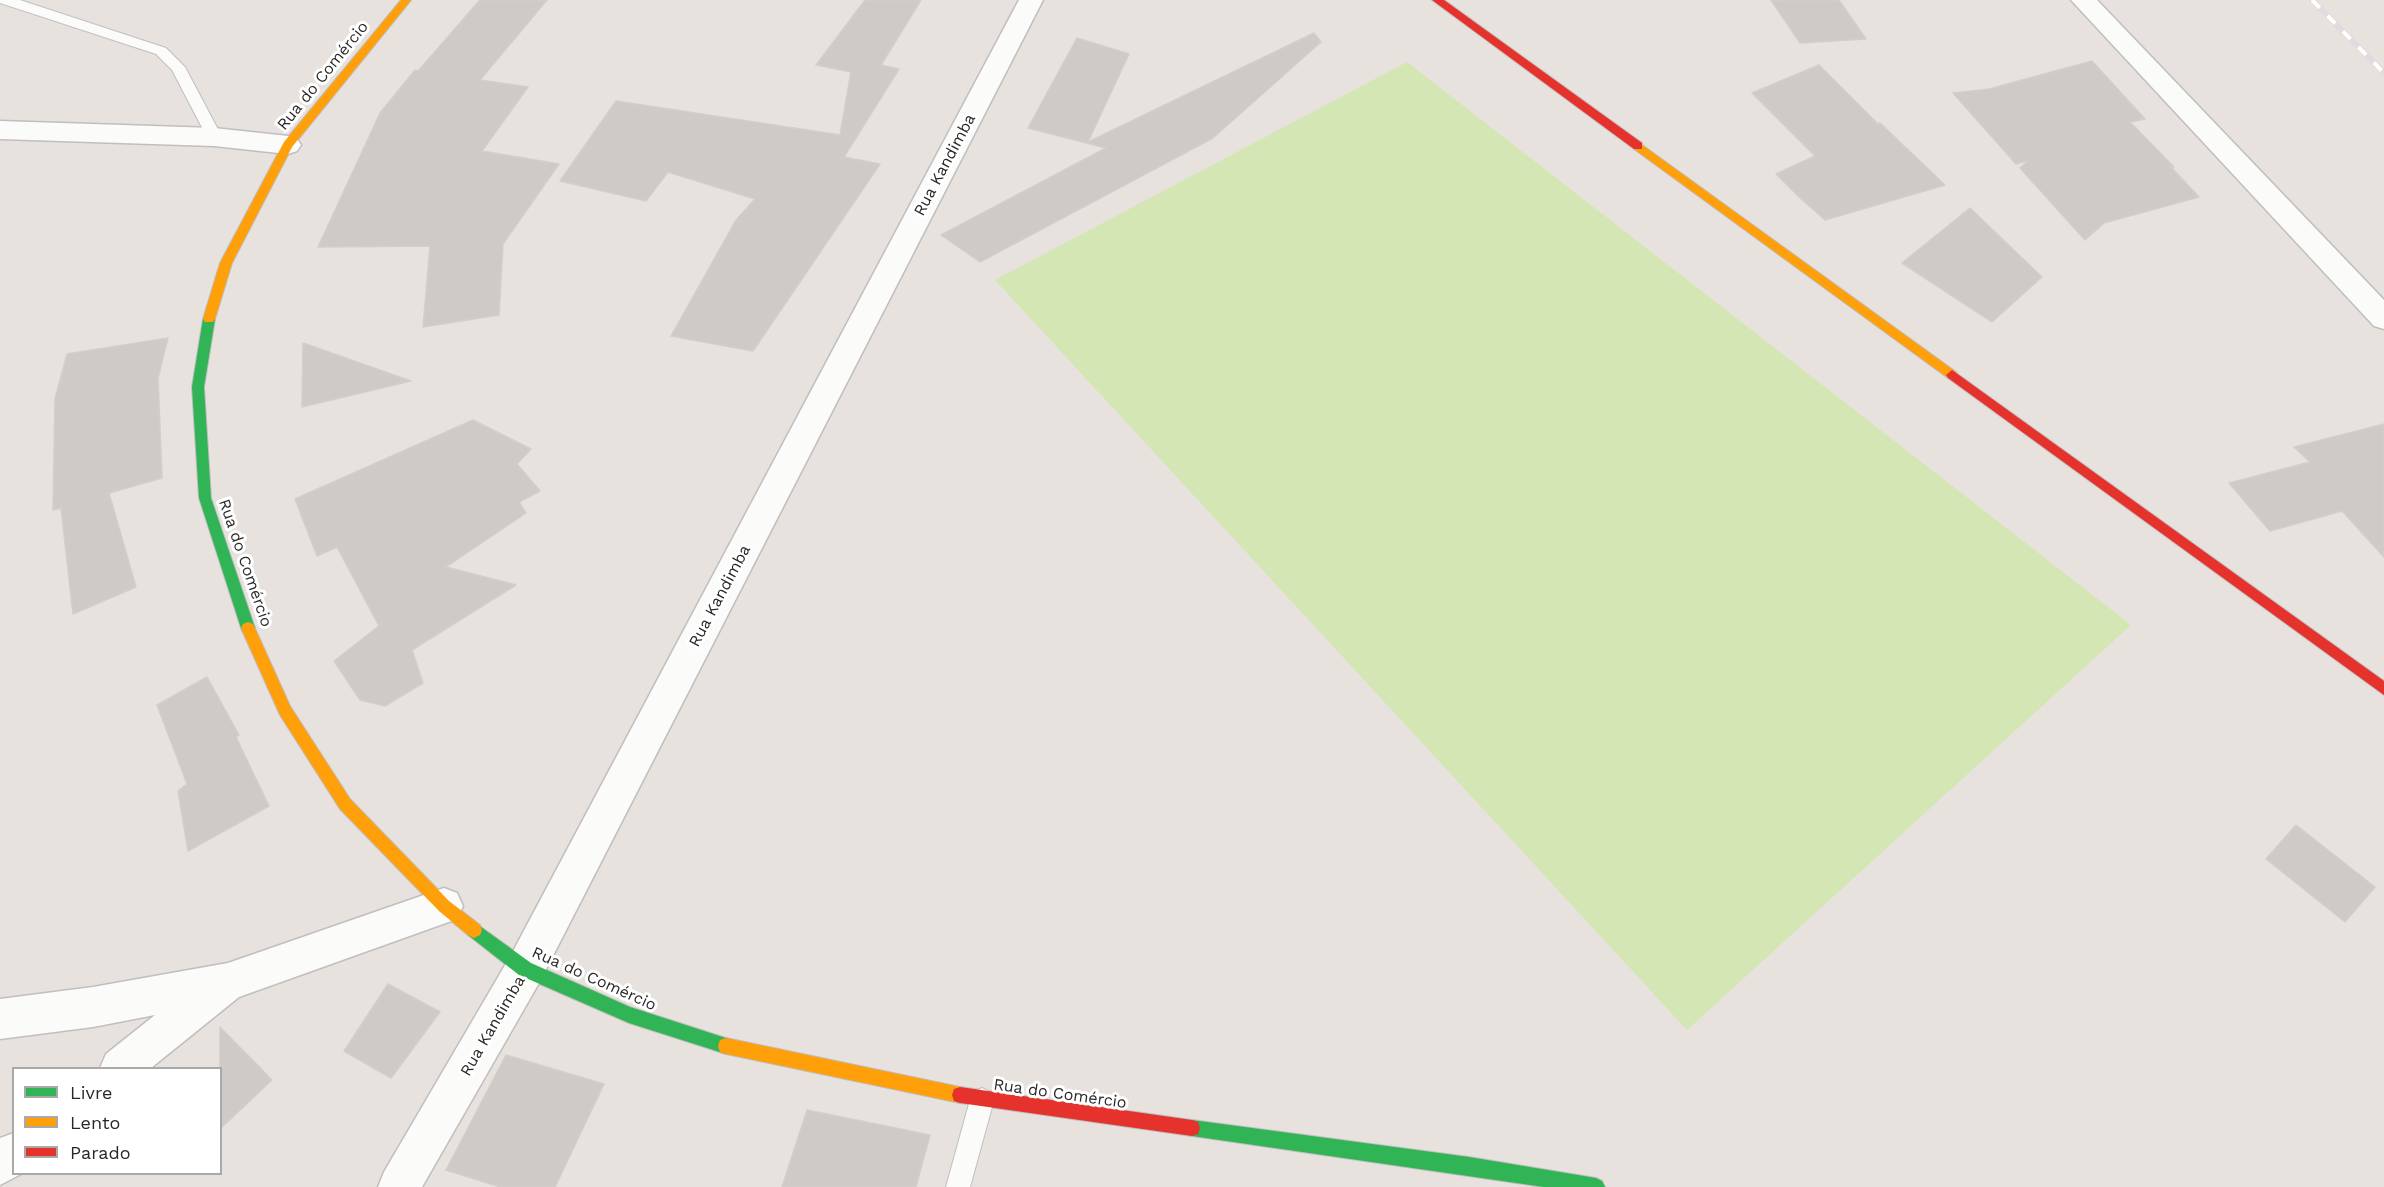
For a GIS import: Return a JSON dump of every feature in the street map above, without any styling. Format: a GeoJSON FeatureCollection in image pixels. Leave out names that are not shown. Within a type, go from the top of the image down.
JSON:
{"type":"FeatureCollection","features":[{"type":"Feature","properties":{"kind":"street","name":"Rua do Comércio"},"geometry":{"type":"LineString","coordinates":[[406,0],[288,145],[226,263],[209,316],[198,387],[205,498],[242,615],[285,710],[345,804],[444,906],[525,969],[629,1015],[720,1045],[982,1100],[1468,1176],[1596,1187]]}},
{"type":"Feature","properties":{"kind":"street","name":"Rua Kandimba"},"geometry":{"type":"LineString","coordinates":[[399,1187],[525,969],[1031,0]]}},
{"type":"Feature","properties":{"kind":"street"},"geometry":{"type":"LineString","coordinates":[[1437,0],[2384,689]]}},
{"type":"Feature","properties":{"kind":"street"},"geometry":{"type":"LineString","coordinates":[[2083,0],[2384,318]]}},
{"type":"Feature","properties":{"kind":"street"},"geometry":{"type":"LineString","coordinates":[[0,130],[214,137],[288,145]]}},
{"type":"Feature","properties":{"kind":"street"},"geometry":{"type":"LineString","coordinates":[[0,1020],[93,1007],[228,982],[444,906]]}},
{"type":"Feature","properties":{"kind":"street"},"geometry":{"type":"LineString","coordinates":[[121,1067],[228,982]]}},
{"type":"Feature","properties":{"kind":"street"},"geometry":{"type":"LineString","coordinates":[[0,1164],[12,1155]]}},
{"type":"Feature","properties":{"kind":"lane"},"geometry":{"type":"LineString","coordinates":[[5,0],[161,51],[178,67],[214,137]]}},
{"type":"Feature","properties":{"kind":"lane"},"geometry":{"type":"LineString","coordinates":[[958,1187],[982,1100]]}},
{"type":"Feature","properties":{"kind":"green space"},"geometry":{"type":"Polygon","coordinates":[[[1407,62],[2131,625],[1687,1030],[995,280],[1407,62]]]}},
{"type":"Feature","properties":{"kind":"building"},"geometry":{"type":"Polygon","coordinates":[[[480,0],[547,0],[480,80],[528,87],[482,151],[559,164],[503,244],[499,315],[423,327],[430,246],[318,247],[380,113],[415,70],[418,71],[480,0]]]}},
{"type":"Feature","properties":{"kind":"building"},"geometry":{"type":"Polygon","coordinates":[[[865,0],[921,0],[881,65],[899,69],[844,157],[880,164],[753,351],[671,336],[736,220],[755,199],[668,172],[646,201],[560,181],[616,101],[840,135],[851,72],[816,65],[865,0]]]}},
{"type":"Feature","properties":{"kind":"building"},"geometry":{"type":"Polygon","coordinates":[[[1771,0],[1839,0],[1866,39],[1800,43],[1771,0]]]}},
{"type":"Feature","properties":{"kind":"building"},"geometry":{"type":"Polygon","coordinates":[[[1314,33],[1321,42],[1213,138],[980,262],[941,235],[1106,148],[1028,128],[1077,38],[1129,54],[1088,142],[1314,33]]]}},
{"type":"Feature","properties":{"kind":"building"},"geometry":{"type":"Polygon","coordinates":[[[2092,61],[2145,119],[2130,122],[2174,167],[2171,167],[2199,197],[2104,223],[2085,240],[2020,168],[2029,160],[2016,164],[1953,93],[1989,89],[2092,61]]]}},
{"type":"Feature","properties":{"kind":"building"},"geometry":{"type":"Polygon","coordinates":[[[1819,65],[1878,124],[1880,123],[1945,185],[1825,220],[1798,196],[1776,174],[1815,156],[1752,93],[1819,65]]]}},
{"type":"Feature","properties":{"kind":"building"},"geometry":{"type":"Polygon","coordinates":[[[1970,208],[2042,277],[1992,322],[1902,263],[1970,208]]]}},
{"type":"Feature","properties":{"kind":"building"},"geometry":{"type":"Polygon","coordinates":[[[168,338],[158,378],[162,478],[109,493],[136,587],[73,614],[61,508],[53,510],[55,399],[67,354],[168,338]]]}},
{"type":"Feature","properties":{"kind":"building"},"geometry":{"type":"Polygon","coordinates":[[[303,343],[411,381],[302,407],[303,343]]]}},
{"type":"Feature","properties":{"kind":"building"},"geometry":{"type":"Polygon","coordinates":[[[473,420],[531,449],[517,464],[540,491],[519,502],[526,513],[446,567],[516,585],[412,650],[423,683],[385,706],[360,700],[334,661],[379,626],[337,547],[317,556],[295,499],[473,420]]]}},
{"type":"Feature","properties":{"kind":"building"},"geometry":{"type":"Polygon","coordinates":[[[2384,424],[2384,557],[2342,511],[2270,531],[2229,483],[2310,462],[2294,447],[2384,424]]]}},
{"type":"Feature","properties":{"kind":"building"},"geometry":{"type":"Polygon","coordinates":[[[207,677],[239,735],[236,737],[269,806],[188,851],[178,791],[187,784],[157,705],[207,677]]]}},
{"type":"Feature","properties":{"kind":"building"},"geometry":{"type":"Polygon","coordinates":[[[2296,825],[2375,887],[2345,922],[2266,859],[2296,825]]]}},
{"type":"Feature","properties":{"kind":"building"},"geometry":{"type":"Polygon","coordinates":[[[388,984],[440,1012],[391,1078],[344,1051],[388,984]]]}},
{"type":"Feature","properties":{"kind":"building"},"geometry":{"type":"Polygon","coordinates":[[[220,1027],[272,1080],[222,1127],[222,1067],[220,1067],[220,1027]]]}},
{"type":"Feature","properties":{"kind":"building"},"geometry":{"type":"Polygon","coordinates":[[[506,1055],[604,1084],[555,1187],[500,1187],[446,1170],[506,1055]]]}},
{"type":"Feature","properties":{"kind":"building"},"geometry":{"type":"Polygon","coordinates":[[[807,1110],[930,1135],[916,1187],[782,1187],[807,1110]]]}},
{"type":"Feature","properties":{"kind":"railway"},"geometry":{"type":"LineString","coordinates":[[2312,0],[2384,73]]}},
{"type":"Feature","properties":{"kind":"traffic: fast"},"geometry":{"type":"LineString","coordinates":[[209,319],[198,387],[205,498],[248,628]]}},
{"type":"Feature","properties":{"kind":"traffic: fast"},"geometry":{"type":"LineString","coordinates":[[474,930],[525,969],[629,1015],[726,1046]]}},
{"type":"Feature","properties":{"kind":"traffic: fast"},"geometry":{"type":"LineString","coordinates":[[1192,1128],[1469,1166],[1596,1187]]}},
{"type":"Feature","properties":{"kind":"traffic: slow"},"geometry":{"type":"LineString","coordinates":[[209,319],[226,263],[288,145],[406,0]]}},
{"type":"Feature","properties":{"kind":"traffic: slow"},"geometry":{"type":"LineString","coordinates":[[1638,146],[1952,375]]}},
{"type":"Feature","properties":{"kind":"traffic: slow"},"geometry":{"type":"LineString","coordinates":[[248,628],[285,710],[345,804],[444,906],[474,930]]}},
{"type":"Feature","properties":{"kind":"traffic: slow"},"geometry":{"type":"LineString","coordinates":[[726,1046],[960,1095]]}},
{"type":"Feature","properties":{"kind":"traffic: jam"},"geometry":{"type":"LineString","coordinates":[[1437,0],[1638,146]]}},
{"type":"Feature","properties":{"kind":"traffic: jam"},"geometry":{"type":"LineString","coordinates":[[1952,375],[2384,689]]}},
{"type":"Feature","properties":{"kind":"traffic: jam"},"geometry":{"type":"LineString","coordinates":[[960,1095],[1192,1128]]}}]}
